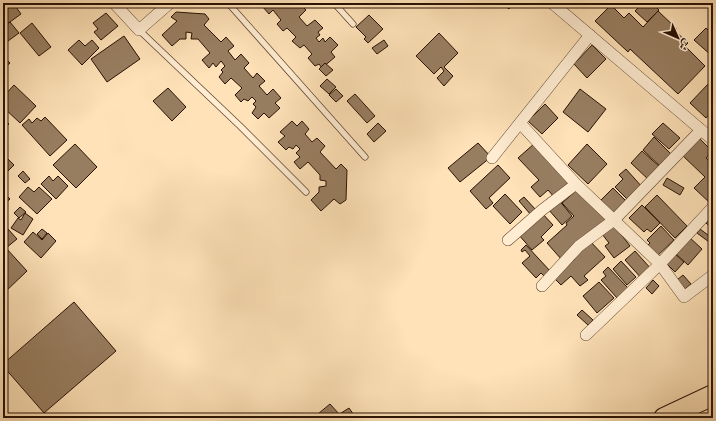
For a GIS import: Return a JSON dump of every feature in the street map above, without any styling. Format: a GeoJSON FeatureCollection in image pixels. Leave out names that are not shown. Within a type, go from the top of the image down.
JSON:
{"type":"FeatureCollection","features":[{"type":"Feature","properties":{"kind":"highway"},"geometry":{"type":"LineString","coordinates":[[664,418],[713,395]]}},
{"type":"Feature","properties":{"kind":"street"},"geometry":{"type":"LineString","coordinates":[[114,3],[140,30],[170,3]]}},
{"type":"Feature","properties":{"kind":"street"},"geometry":{"type":"LineString","coordinates":[[552,3],[713,140]]}},
{"type":"Feature","properties":{"kind":"street"},"geometry":{"type":"LineString","coordinates":[[492,158],[590,35]]}},
{"type":"Feature","properties":{"kind":"street"},"geometry":{"type":"LineString","coordinates":[[520,123],[576,184],[660,264],[684,297],[713,275]]}},
{"type":"Feature","properties":{"kind":"street"},"geometry":{"type":"LineString","coordinates":[[542,286],[580,246],[614,220],[701,130]]}},
{"type":"Feature","properties":{"kind":"street"},"geometry":{"type":"LineString","coordinates":[[508,240],[542,210],[576,184]]}},
{"type":"Feature","properties":{"kind":"street"},"geometry":{"type":"LineString","coordinates":[[586,335],[660,264],[713,207]]}},
{"type":"Feature","properties":{"kind":"lane"},"geometry":{"type":"LineString","coordinates":[[228,3],[365,157]]}},
{"type":"Feature","properties":{"kind":"lane"},"geometry":{"type":"LineString","coordinates":[[334,3],[352,24]]}},
{"type":"Feature","properties":{"kind":"lane"},"geometry":{"type":"LineString","coordinates":[[140,30],[306,192]]}},
{"type":"Feature","properties":{"kind":"building"},"geometry":{"type":"Polygon","coordinates":[[[13,3],[21,14],[3,27],[3,4],[13,3]]]}},
{"type":"Feature","properties":{"kind":"building"},"geometry":{"type":"Polygon","coordinates":[[[265,3],[285,3],[286,8],[291,4],[294,6],[299,3],[306,10],[299,17],[307,26],[315,20],[323,28],[318,32],[320,35],[316,38],[319,42],[323,38],[325,42],[330,37],[338,45],[331,52],[335,57],[322,68],[319,64],[315,66],[308,58],[312,54],[304,45],[300,48],[292,41],[296,37],[287,28],[283,31],[277,24],[281,20],[273,10],[269,14],[262,6],[265,3]]]}},
{"type":"Feature","properties":{"kind":"building"},"geometry":{"type":"Polygon","coordinates":[[[513,3],[509,9],[503,4],[513,3]]]}},
{"type":"Feature","properties":{"kind":"building"},"geometry":{"type":"Polygon","coordinates":[[[643,3],[652,3],[659,10],[647,22],[635,11],[643,3]]]}},
{"type":"Feature","properties":{"kind":"building"},"geometry":{"type":"Polygon","coordinates":[[[611,5],[624,18],[629,13],[643,27],[658,11],[677,29],[675,31],[688,43],[685,46],[705,66],[678,94],[630,49],[628,52],[595,21],[611,5]]]}},
{"type":"Feature","properties":{"kind":"building"},"geometry":{"type":"Polygon","coordinates":[[[176,12],[205,14],[209,19],[204,25],[221,42],[226,37],[234,46],[228,51],[235,60],[241,54],[249,63],[244,68],[253,78],[257,73],[265,81],[259,86],[267,95],[273,89],[281,98],[275,103],[280,108],[269,118],[264,113],[258,119],[252,113],[256,107],[253,104],[256,101],[252,97],[248,101],[244,99],[241,102],[235,95],[242,88],[231,78],[225,84],[219,77],[223,72],[221,70],[225,66],[221,61],[216,67],[213,63],[209,68],[202,60],[210,53],[198,39],[191,39],[192,33],[186,32],[186,39],[180,39],[172,46],[162,35],[177,21],[171,17],[176,12]]]}},
{"type":"Feature","properties":{"kind":"building"},"geometry":{"type":"Polygon","coordinates":[[[106,13],[118,26],[101,40],[94,32],[98,29],[93,23],[106,13]]]}},
{"type":"Feature","properties":{"kind":"building"},"geometry":{"type":"Polygon","coordinates":[[[369,15],[383,29],[368,43],[364,39],[366,37],[356,27],[369,15]]]}},
{"type":"Feature","properties":{"kind":"building"},"geometry":{"type":"Polygon","coordinates":[[[10,22],[19,33],[8,41],[3,35],[3,27],[10,22]]]}},
{"type":"Feature","properties":{"kind":"building"},"geometry":{"type":"Polygon","coordinates":[[[32,23],[51,47],[39,56],[20,33],[32,23]]]}},
{"type":"Feature","properties":{"kind":"building"},"geometry":{"type":"Polygon","coordinates":[[[706,28],[713,35],[712,56],[694,40],[706,28]]]}},
{"type":"Feature","properties":{"kind":"building"},"geometry":{"type":"Polygon","coordinates":[[[439,33],[458,53],[444,67],[453,76],[444,86],[437,78],[444,71],[441,67],[434,74],[416,56],[439,33]]]}},
{"type":"Feature","properties":{"kind":"building"},"geometry":{"type":"Polygon","coordinates":[[[124,36],[140,59],[107,82],[91,59],[124,36]]]}},
{"type":"Feature","properties":{"kind":"building"},"geometry":{"type":"Polygon","coordinates":[[[79,40],[85,46],[92,40],[99,48],[82,65],[68,50],[79,40]]]}},
{"type":"Feature","properties":{"kind":"building"},"geometry":{"type":"Polygon","coordinates":[[[384,40],[388,46],[377,54],[372,48],[384,40]]]}},
{"type":"Feature","properties":{"kind":"building"},"geometry":{"type":"Polygon","coordinates":[[[592,45],[606,59],[587,78],[574,64],[592,45]]]}},
{"type":"Feature","properties":{"kind":"building"},"geometry":{"type":"Polygon","coordinates":[[[3,56],[10,63],[3,69],[3,56]]]}},
{"type":"Feature","properties":{"kind":"building"},"geometry":{"type":"Polygon","coordinates":[[[325,63],[333,70],[326,76],[319,69],[325,63]]]}},
{"type":"Feature","properties":{"kind":"building"},"geometry":{"type":"Polygon","coordinates":[[[327,79],[336,87],[329,94],[320,86],[327,79]]]}},
{"type":"Feature","properties":{"kind":"building"},"geometry":{"type":"Polygon","coordinates":[[[709,83],[713,87],[713,110],[706,118],[690,103],[709,83]]]}},
{"type":"Feature","properties":{"kind":"building"},"geometry":{"type":"Polygon","coordinates":[[[14,85],[36,106],[20,123],[3,107],[3,97],[14,85]]]}},
{"type":"Feature","properties":{"kind":"building"},"geometry":{"type":"Polygon","coordinates":[[[168,88],[186,107],[172,121],[153,101],[168,88]]]}},
{"type":"Feature","properties":{"kind":"building"},"geometry":{"type":"Polygon","coordinates":[[[336,89],[343,96],[336,102],[329,95],[336,89]]]}},
{"type":"Feature","properties":{"kind":"building"},"geometry":{"type":"Polygon","coordinates":[[[580,89],[606,109],[588,132],[563,112],[580,89]]]}},
{"type":"Feature","properties":{"kind":"building"},"geometry":{"type":"Polygon","coordinates":[[[355,94],[375,116],[367,123],[347,101],[355,94]]]}},
{"type":"Feature","properties":{"kind":"building"},"geometry":{"type":"Polygon","coordinates":[[[545,104],[558,118],[542,134],[528,121],[545,104]]]}},
{"type":"Feature","properties":{"kind":"building"},"geometry":{"type":"Polygon","coordinates":[[[45,117],[67,140],[50,156],[22,125],[29,119],[32,123],[37,118],[41,121],[45,117]]]}},
{"type":"Feature","properties":{"kind":"building"},"geometry":{"type":"Polygon","coordinates":[[[3,118],[9,124],[3,129],[3,118]]]}},
{"type":"Feature","properties":{"kind":"building"},"geometry":{"type":"Polygon","coordinates":[[[292,121],[297,126],[302,121],[309,129],[305,134],[312,142],[317,138],[325,146],[320,152],[336,169],[341,164],[347,170],[346,200],[340,204],[334,199],[321,211],[311,200],[319,192],[319,187],[326,186],[326,181],[320,180],[320,175],[308,162],[300,169],[294,162],[300,157],[296,153],[300,149],[296,145],[293,149],[289,147],[286,150],[278,142],[285,136],[280,132],[292,121]]]}},
{"type":"Feature","properties":{"kind":"building"},"geometry":{"type":"Polygon","coordinates":[[[378,123],[386,131],[374,142],[367,134],[378,123]]]}},
{"type":"Feature","properties":{"kind":"building"},"geometry":{"type":"Polygon","coordinates":[[[663,123],[680,138],[669,149],[652,134],[663,123]]]}},
{"type":"Feature","properties":{"kind":"building"},"geometry":{"type":"Polygon","coordinates":[[[654,137],[673,156],[662,168],[643,150],[654,137]]]}},
{"type":"Feature","properties":{"kind":"building"},"geometry":{"type":"Polygon","coordinates":[[[698,137],[712,151],[706,158],[713,165],[713,199],[710,203],[694,188],[705,177],[681,154],[698,137]]]}},
{"type":"Feature","properties":{"kind":"building"},"geometry":{"type":"Polygon","coordinates":[[[478,143],[491,157],[460,182],[448,168],[478,143]]]}},
{"type":"Feature","properties":{"kind":"building"},"geometry":{"type":"Polygon","coordinates":[[[535,143],[572,183],[555,198],[548,190],[540,197],[531,187],[539,180],[518,158],[535,143]]]}},
{"type":"Feature","properties":{"kind":"building"},"geometry":{"type":"Polygon","coordinates":[[[75,144],[97,167],[76,188],[53,165],[75,144]]]}},
{"type":"Feature","properties":{"kind":"building"},"geometry":{"type":"Polygon","coordinates":[[[587,144],[607,164],[588,184],[568,165],[587,144]]]}},
{"type":"Feature","properties":{"kind":"building"},"geometry":{"type":"Polygon","coordinates":[[[642,151],[661,168],[650,181],[631,163],[642,151]]]}},
{"type":"Feature","properties":{"kind":"building"},"geometry":{"type":"Polygon","coordinates":[[[3,154],[14,165],[3,176],[3,154]]]}},
{"type":"Feature","properties":{"kind":"building"},"geometry":{"type":"Polygon","coordinates":[[[498,165],[510,178],[489,198],[493,203],[486,209],[470,191],[498,165]]]}},
{"type":"Feature","properties":{"kind":"building"},"geometry":{"type":"Polygon","coordinates":[[[626,169],[643,188],[629,201],[615,187],[623,179],[619,175],[626,169]]]}},
{"type":"Feature","properties":{"kind":"building"},"geometry":{"type":"Polygon","coordinates":[[[23,171],[30,179],[25,183],[18,176],[23,171]]]}},
{"type":"Feature","properties":{"kind":"building"},"geometry":{"type":"Polygon","coordinates":[[[49,176],[53,181],[58,176],[68,186],[56,199],[41,184],[49,176]]]}},
{"type":"Feature","properties":{"kind":"building"},"geometry":{"type":"Polygon","coordinates":[[[667,178],[684,188],[680,195],[663,185],[667,178]]]}},
{"type":"Feature","properties":{"kind":"building"},"geometry":{"type":"Polygon","coordinates":[[[28,187],[34,192],[39,187],[52,199],[37,214],[19,197],[28,187]]]}},
{"type":"Feature","properties":{"kind":"building"},"geometry":{"type":"Polygon","coordinates":[[[613,188],[628,203],[616,215],[601,200],[613,188]]]}},
{"type":"Feature","properties":{"kind":"building"},"geometry":{"type":"Polygon","coordinates":[[[578,189],[608,219],[562,260],[547,243],[567,225],[566,223],[574,216],[562,203],[578,189]]]}},
{"type":"Feature","properties":{"kind":"building"},"geometry":{"type":"Polygon","coordinates":[[[3,192],[10,199],[3,205],[3,192]]]}},
{"type":"Feature","properties":{"kind":"building"},"geometry":{"type":"Polygon","coordinates":[[[505,194],[522,212],[510,224],[493,206],[505,194]]]}},
{"type":"Feature","properties":{"kind":"building"},"geometry":{"type":"Polygon","coordinates":[[[657,195],[687,226],[675,238],[645,207],[657,195]]]}},
{"type":"Feature","properties":{"kind":"building"},"geometry":{"type":"Polygon","coordinates":[[[524,197],[536,210],[531,215],[519,201],[524,197]]]}},
{"type":"Feature","properties":{"kind":"building"},"geometry":{"type":"Polygon","coordinates":[[[559,200],[572,216],[562,225],[548,209],[559,200]]]}},
{"type":"Feature","properties":{"kind":"building"},"geometry":{"type":"Polygon","coordinates":[[[642,205],[660,223],[651,232],[647,229],[644,232],[629,218],[642,205]]]}},
{"type":"Feature","properties":{"kind":"building"},"geometry":{"type":"Polygon","coordinates":[[[20,207],[26,212],[19,218],[14,213],[20,207]]]}},
{"type":"Feature","properties":{"kind":"building"},"geometry":{"type":"Polygon","coordinates":[[[25,213],[33,219],[23,235],[11,228],[18,218],[21,220],[25,213]]]}},
{"type":"Feature","properties":{"kind":"building"},"geometry":{"type":"Polygon","coordinates":[[[542,213],[553,225],[541,237],[544,240],[532,250],[518,234],[542,213]]]}},
{"type":"Feature","properties":{"kind":"building"},"geometry":{"type":"Polygon","coordinates":[[[710,218],[713,221],[713,229],[706,223],[710,218]]]}},
{"type":"Feature","properties":{"kind":"building"},"geometry":{"type":"Polygon","coordinates":[[[614,225],[630,246],[614,258],[605,246],[609,243],[602,234],[614,225]]]}},
{"type":"Feature","properties":{"kind":"building"},"geometry":{"type":"Polygon","coordinates":[[[661,226],[674,240],[655,258],[645,248],[650,243],[647,240],[661,226]]]}},
{"type":"Feature","properties":{"kind":"building"},"geometry":{"type":"Polygon","coordinates":[[[8,229],[17,239],[6,248],[27,271],[5,292],[3,290],[3,233],[8,229]]]}},
{"type":"Feature","properties":{"kind":"building"},"geometry":{"type":"Polygon","coordinates":[[[42,229],[47,233],[42,239],[37,234],[42,229]]]}},
{"type":"Feature","properties":{"kind":"building"},"geometry":{"type":"Polygon","coordinates":[[[700,229],[712,238],[709,242],[697,233],[700,229]]]}},
{"type":"Feature","properties":{"kind":"building"},"geometry":{"type":"Polygon","coordinates":[[[33,232],[42,240],[48,233],[56,241],[41,258],[24,242],[33,232]]]}},
{"type":"Feature","properties":{"kind":"building"},"geometry":{"type":"Polygon","coordinates":[[[689,237],[702,249],[688,265],[674,252],[689,237]]]}},
{"type":"Feature","properties":{"kind":"building"},"geometry":{"type":"Polygon","coordinates":[[[589,240],[605,257],[584,276],[588,280],[580,286],[571,276],[561,285],[554,278],[575,259],[572,255],[589,240]]]}},
{"type":"Feature","properties":{"kind":"building"},"geometry":{"type":"Polygon","coordinates":[[[526,245],[551,272],[545,277],[541,273],[536,278],[522,263],[530,256],[525,250],[522,252],[521,250],[526,245]]]}},
{"type":"Feature","properties":{"kind":"building"},"geometry":{"type":"Polygon","coordinates":[[[635,251],[652,270],[642,279],[625,260],[635,251]]]}},
{"type":"Feature","properties":{"kind":"building"},"geometry":{"type":"Polygon","coordinates":[[[675,254],[684,262],[675,272],[666,263],[675,254]]]}},
{"type":"Feature","properties":{"kind":"building"},"geometry":{"type":"Polygon","coordinates":[[[621,261],[636,277],[627,285],[613,269],[621,261]]]}},
{"type":"Feature","properties":{"kind":"building"},"geometry":{"type":"Polygon","coordinates":[[[608,267],[628,288],[617,298],[601,280],[606,276],[603,272],[608,267]]]}},
{"type":"Feature","properties":{"kind":"building"},"geometry":{"type":"Polygon","coordinates":[[[683,275],[691,284],[685,289],[677,280],[683,275]]]}},
{"type":"Feature","properties":{"kind":"building"},"geometry":{"type":"Polygon","coordinates":[[[653,280],[659,286],[652,294],[646,288],[653,280]]]}},
{"type":"Feature","properties":{"kind":"building"},"geometry":{"type":"Polygon","coordinates":[[[599,282],[614,298],[597,313],[583,296],[599,282]]]}},
{"type":"Feature","properties":{"kind":"building"},"geometry":{"type":"Polygon","coordinates":[[[74,302],[116,351],[44,413],[3,366],[3,364],[74,302]]]}},
{"type":"Feature","properties":{"kind":"building"},"geometry":{"type":"Polygon","coordinates":[[[582,310],[593,320],[588,325],[577,315],[582,310]]]}},
{"type":"Feature","properties":{"kind":"building"},"geometry":{"type":"Polygon","coordinates":[[[330,404],[340,415],[336,418],[313,418],[330,404]]]}},
{"type":"Feature","properties":{"kind":"building"},"geometry":{"type":"Polygon","coordinates":[[[349,408],[356,418],[340,418],[338,415],[349,408]]]}}]}
